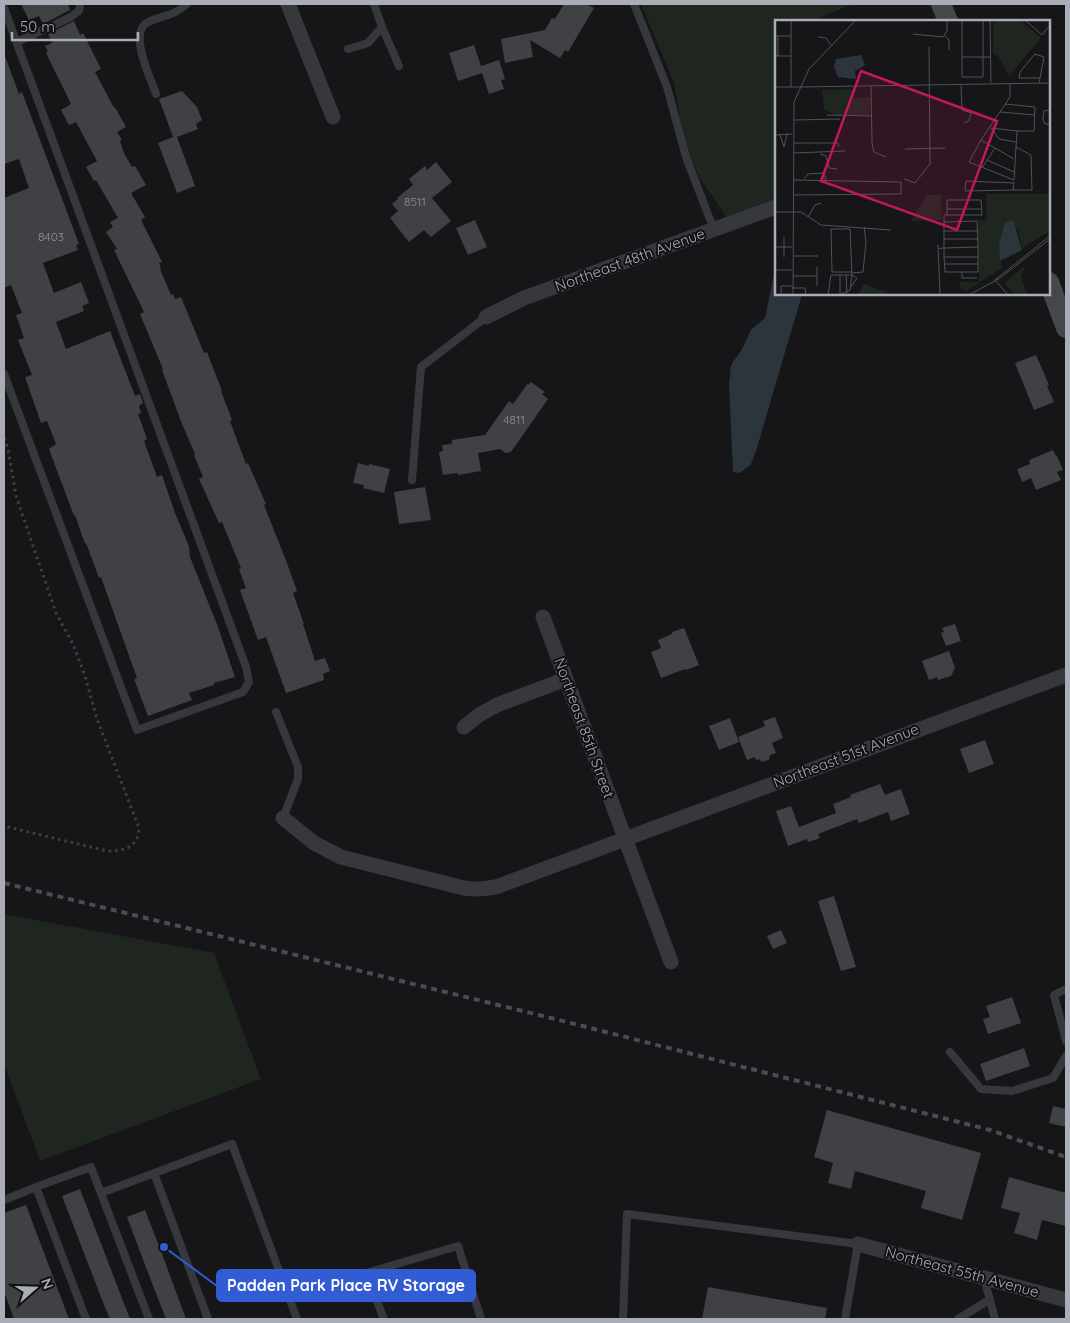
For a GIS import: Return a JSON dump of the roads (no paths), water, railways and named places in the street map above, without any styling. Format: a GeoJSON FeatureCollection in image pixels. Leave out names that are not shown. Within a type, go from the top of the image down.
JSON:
{"type":"FeatureCollection","features":[{"type":"Feature","properties":{"kind":"main road"},"geometry":{"type":"LineString","coordinates":[[941,4],[948,20]]}},
{"type":"Feature","properties":{"kind":"main road"},"geometry":{"type":"LineString","coordinates":[[1050,285],[1066,328]]}},
{"type":"Feature","properties":{"kind":"street"},"geometry":{"type":"LineString","coordinates":[[288,4],[333,117]]}},
{"type":"Feature","properties":{"kind":"street","name":"Northeast 48th Avenue"},"geometry":{"type":"LineString","coordinates":[[486,317],[524,298],[775,207]]}},
{"type":"Feature","properties":{"kind":"street","name":"Northeast 85th Street"},"geometry":{"type":"LineString","coordinates":[[543,617],[671,962]]}},
{"type":"Feature","properties":{"kind":"street","name":"Northeast 51st Avenue"},"geometry":{"type":"LineString","coordinates":[[283,818],[314,843],[340,857],[475,890],[496,886],[1066,675]]}},
{"type":"Feature","properties":{"kind":"street"},"geometry":{"type":"LineString","coordinates":[[464,727],[479,715],[497,705],[566,679]]}},
{"type":"Feature","properties":{"kind":"street","name":"Northeast 55th Avenue"},"geometry":{"type":"LineString","coordinates":[[858,1244],[1066,1300]]}},
{"type":"Feature","properties":{"kind":"lane"},"geometry":{"type":"LineString","coordinates":[[17,42],[69,18],[79,11],[80,4]]}},
{"type":"Feature","properties":{"kind":"lane"},"geometry":{"type":"LineString","coordinates":[[156,94],[140,48],[140,30],[153,20],[173,13],[187,4]]}},
{"type":"Feature","properties":{"kind":"lane"},"geometry":{"type":"LineString","coordinates":[[374,4],[398,66]]}},
{"type":"Feature","properties":{"kind":"lane"},"geometry":{"type":"LineString","coordinates":[[634,4],[667,87],[686,157],[715,230]]}},
{"type":"Feature","properties":{"kind":"lane"},"geometry":{"type":"LineString","coordinates":[[4,8],[246,667],[249,682],[243,692],[137,730],[4,374]]}},
{"type":"Feature","properties":{"kind":"lane"},"geometry":{"type":"LineString","coordinates":[[348,49],[368,42],[382,27]]}},
{"type":"Feature","properties":{"kind":"lane"},"geometry":{"type":"LineString","coordinates":[[412,480],[421,367],[486,317]]}},
{"type":"Feature","properties":{"kind":"lane"},"geometry":{"type":"LineString","coordinates":[[276,712],[298,768],[298,779],[283,818]]}},
{"type":"Feature","properties":{"kind":"lane"},"geometry":{"type":"LineString","coordinates":[[1066,989],[1054,995],[1066,1041]]}},
{"type":"Feature","properties":{"kind":"lane"},"geometry":{"type":"LineString","coordinates":[[950,1052],[981,1089],[1012,1091],[1053,1078],[1066,1056]]}},
{"type":"Feature","properties":{"kind":"lane"},"geometry":{"type":"LineString","coordinates":[[102,1193],[232,1144],[297,1319]]}},
{"type":"Feature","properties":{"kind":"lane"},"geometry":{"type":"LineString","coordinates":[[4,1200],[91,1167],[149,1319]]}},
{"type":"Feature","properties":{"kind":"lane"},"geometry":{"type":"LineString","coordinates":[[154,1173],[208,1319]]}},
{"type":"Feature","properties":{"kind":"lane"},"geometry":{"type":"LineString","coordinates":[[36,1188],[86,1319]]}},
{"type":"Feature","properties":{"kind":"lane"},"geometry":{"type":"LineString","coordinates":[[623,1319],[627,1214],[858,1244],[845,1319]]}},
{"type":"Feature","properties":{"kind":"lane"},"geometry":{"type":"LineString","coordinates":[[384,1319],[366,1273],[458,1246],[481,1319]]}},
{"type":"Feature","properties":{"kind":"lane"},"geometry":{"type":"LineString","coordinates":[[984,1278],[994,1319]]}},
{"type":"Feature","properties":{"kind":"lane"},"geometry":{"type":"LineString","coordinates":[[958,1319],[990,1300]]}},
{"type":"Feature","properties":{"kind":"railway"},"geometry":{"type":"LineString","coordinates":[[4,883],[555,1019],[990,1130],[1066,1157]]}},
{"type":"Feature","properties":{"kind":"place","name":"Padden Park Place RV Storage"},"geometry":{"type":"Point","coordinates":[164,1247]}}]}
